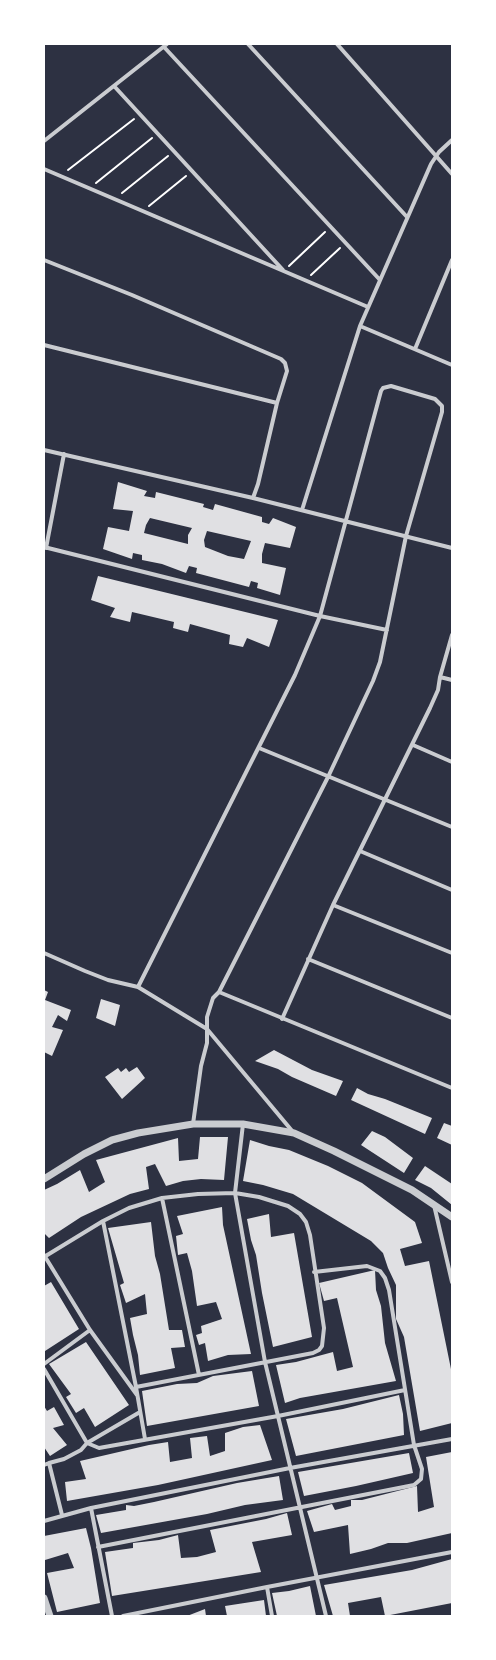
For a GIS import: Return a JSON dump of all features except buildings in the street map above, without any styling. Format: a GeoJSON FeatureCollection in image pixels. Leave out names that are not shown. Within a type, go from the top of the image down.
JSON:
{"type":"FeatureCollection","features":[{"type":"Feature","properties":{"kind":"street"},"geometry":{"type":"LineString","coordinates":[[248,44],[407,217]]}},
{"type":"Feature","properties":{"kind":"street"},"geometry":{"type":"LineString","coordinates":[[337,44],[452,174]]}},
{"type":"Feature","properties":{"kind":"street"},"geometry":{"type":"LineString","coordinates":[[44,141],[166,45],[330,227],[380,280]]}},
{"type":"Feature","properties":{"kind":"street"},"geometry":{"type":"LineString","coordinates":[[114,86],[284,271]]}},
{"type":"Feature","properties":{"kind":"street"},"geometry":{"type":"LineString","coordinates":[[302,510],[360,326],[431,164],[452,140]]}},
{"type":"Feature","properties":{"kind":"street"},"geometry":{"type":"LineString","coordinates":[[44,169],[368,307]]}},
{"type":"Feature","properties":{"kind":"street"},"geometry":{"type":"LineString","coordinates":[[44,260],[132,295],[281,359],[285,363],[287,372],[277,403],[258,484],[253,498]]}},
{"type":"Feature","properties":{"kind":"street"},"geometry":{"type":"LineString","coordinates":[[415,349],[452,260]]}},
{"type":"Feature","properties":{"kind":"street"},"geometry":{"type":"LineString","coordinates":[[360,326],[452,365]]}},
{"type":"Feature","properties":{"kind":"street"},"geometry":{"type":"LineString","coordinates":[[44,346],[277,403]]}},
{"type":"Feature","properties":{"kind":"street"},"geometry":{"type":"LineString","coordinates":[[138,987],[259,748],[320,616],[380,394],[383,388],[391,386],[435,399],[442,406],[442,412],[406,536],[380,662],[373,681],[328,777],[219,992],[213,998],[207,1018],[207,1043],[200,1072],[193,1124]]}},
{"type":"Feature","properties":{"kind":"street"},"geometry":{"type":"LineString","coordinates":[[44,450],[253,498],[452,548]]}},
{"type":"Feature","properties":{"kind":"street"},"geometry":{"type":"LineString","coordinates":[[64,454],[45,548],[320,616],[387,630]]}},
{"type":"Feature","properties":{"kind":"street"},"geometry":{"type":"LineString","coordinates":[[282,1019],[333,905],[438,690],[440,677],[452,635]]}},
{"type":"Feature","properties":{"kind":"street"},"geometry":{"type":"LineString","coordinates":[[440,677],[452,680]]}},
{"type":"Feature","properties":{"kind":"street"},"geometry":{"type":"LineString","coordinates":[[412,745],[452,762]]}},
{"type":"Feature","properties":{"kind":"street"},"geometry":{"type":"LineString","coordinates":[[259,748],[452,827]]}},
{"type":"Feature","properties":{"kind":"street"},"geometry":{"type":"LineString","coordinates":[[360,851],[452,890]]}},
{"type":"Feature","properties":{"kind":"street"},"geometry":{"type":"LineString","coordinates":[[333,905],[452,953]]}},
{"type":"Feature","properties":{"kind":"street"},"geometry":{"type":"LineString","coordinates":[[44,953],[91,973],[138,987],[207,1029],[294,1134]]}},
{"type":"Feature","properties":{"kind":"street"},"geometry":{"type":"LineString","coordinates":[[308,959],[452,1018]]}},
{"type":"Feature","properties":{"kind":"street"},"geometry":{"type":"LineString","coordinates":[[219,992],[452,1088]]}},
{"type":"Feature","properties":{"kind":"street"},"geometry":{"type":"LineString","coordinates":[[44,1179],[84,1154],[112,1140],[138,1133],[193,1124],[243,1124],[294,1134],[334,1151],[412,1190],[452,1217]]}},
{"type":"Feature","properties":{"kind":"street"},"geometry":{"type":"LineString","coordinates":[[243,1124],[235,1193],[265,1362],[326,1616]]}},
{"type":"Feature","properties":{"kind":"street"},"geometry":{"type":"LineString","coordinates":[[136,1388],[313,1353],[319,1350],[322,1346],[324,1328],[314,1272],[310,1236],[306,1222],[300,1214],[288,1206],[259,1197],[235,1193],[198,1194],[162,1198],[129,1208],[103,1221],[44,1256],[90,1330],[138,1397]]}},
{"type":"Feature","properties":{"kind":"street"},"geometry":{"type":"LineString","coordinates":[[162,1198],[199,1375]]}},
{"type":"Feature","properties":{"kind":"street"},"geometry":{"type":"LineString","coordinates":[[434,1204],[452,1282]]}},
{"type":"Feature","properties":{"kind":"street"},"geometry":{"type":"LineString","coordinates":[[103,1221],[145,1439]]}},
{"type":"Feature","properties":{"kind":"street"},"geometry":{"type":"LineString","coordinates":[[98,1547],[414,1485],[421,1479],[422,1469],[414,1445],[385,1278],[380,1271],[366,1266],[314,1272]]}},
{"type":"Feature","properties":{"kind":"street"},"geometry":{"type":"LineString","coordinates":[[44,1364],[90,1330]]}},
{"type":"Feature","properties":{"kind":"street"},"geometry":{"type":"LineString","coordinates":[[44,1369],[87,1443],[95,1447],[104,1448],[145,1439],[278,1416],[405,1390]]}},
{"type":"Feature","properties":{"kind":"street"},"geometry":{"type":"LineString","coordinates":[[44,1465],[64,1459],[80,1450],[87,1443],[140,1412]]}},
{"type":"Feature","properties":{"kind":"street"},"geometry":{"type":"LineString","coordinates":[[44,1521],[91,1508],[290,1468],[452,1439]]}},
{"type":"Feature","properties":{"kind":"street"},"geometry":{"type":"LineString","coordinates":[[49,1463],[62,1516]]}},
{"type":"Feature","properties":{"kind":"street"},"geometry":{"type":"LineString","coordinates":[[91,1508],[112,1616]]}},
{"type":"Feature","properties":{"kind":"street"},"geometry":{"type":"LineString","coordinates":[[123,1616],[452,1552]]}},
{"type":"Feature","properties":{"kind":"street"},"geometry":{"type":"LineString","coordinates":[[267,1587],[272,1616]]}},
{"type":"Feature","properties":{"kind":"street"},"geometry":{"type":"LineString","coordinates":[[44,1598],[50,1616]]}},
{"type":"Feature","properties":{"kind":"path"},"geometry":{"type":"LineString","coordinates":[[61,176],[140,114]]}},
{"type":"Feature","properties":{"kind":"path"},"geometry":{"type":"LineString","coordinates":[[89,188],[158,134]]}},
{"type":"Feature","properties":{"kind":"path"},"geometry":{"type":"LineString","coordinates":[[115,199],[174,152]]}},
{"type":"Feature","properties":{"kind":"path"},"geometry":{"type":"LineString","coordinates":[[143,211],[192,172]]}},
{"type":"Feature","properties":{"kind":"path"},"geometry":{"type":"LineString","coordinates":[[284,271],[330,227]]}},
{"type":"Feature","properties":{"kind":"path"},"geometry":{"type":"LineString","coordinates":[[306,281],[346,244]]}}]}
